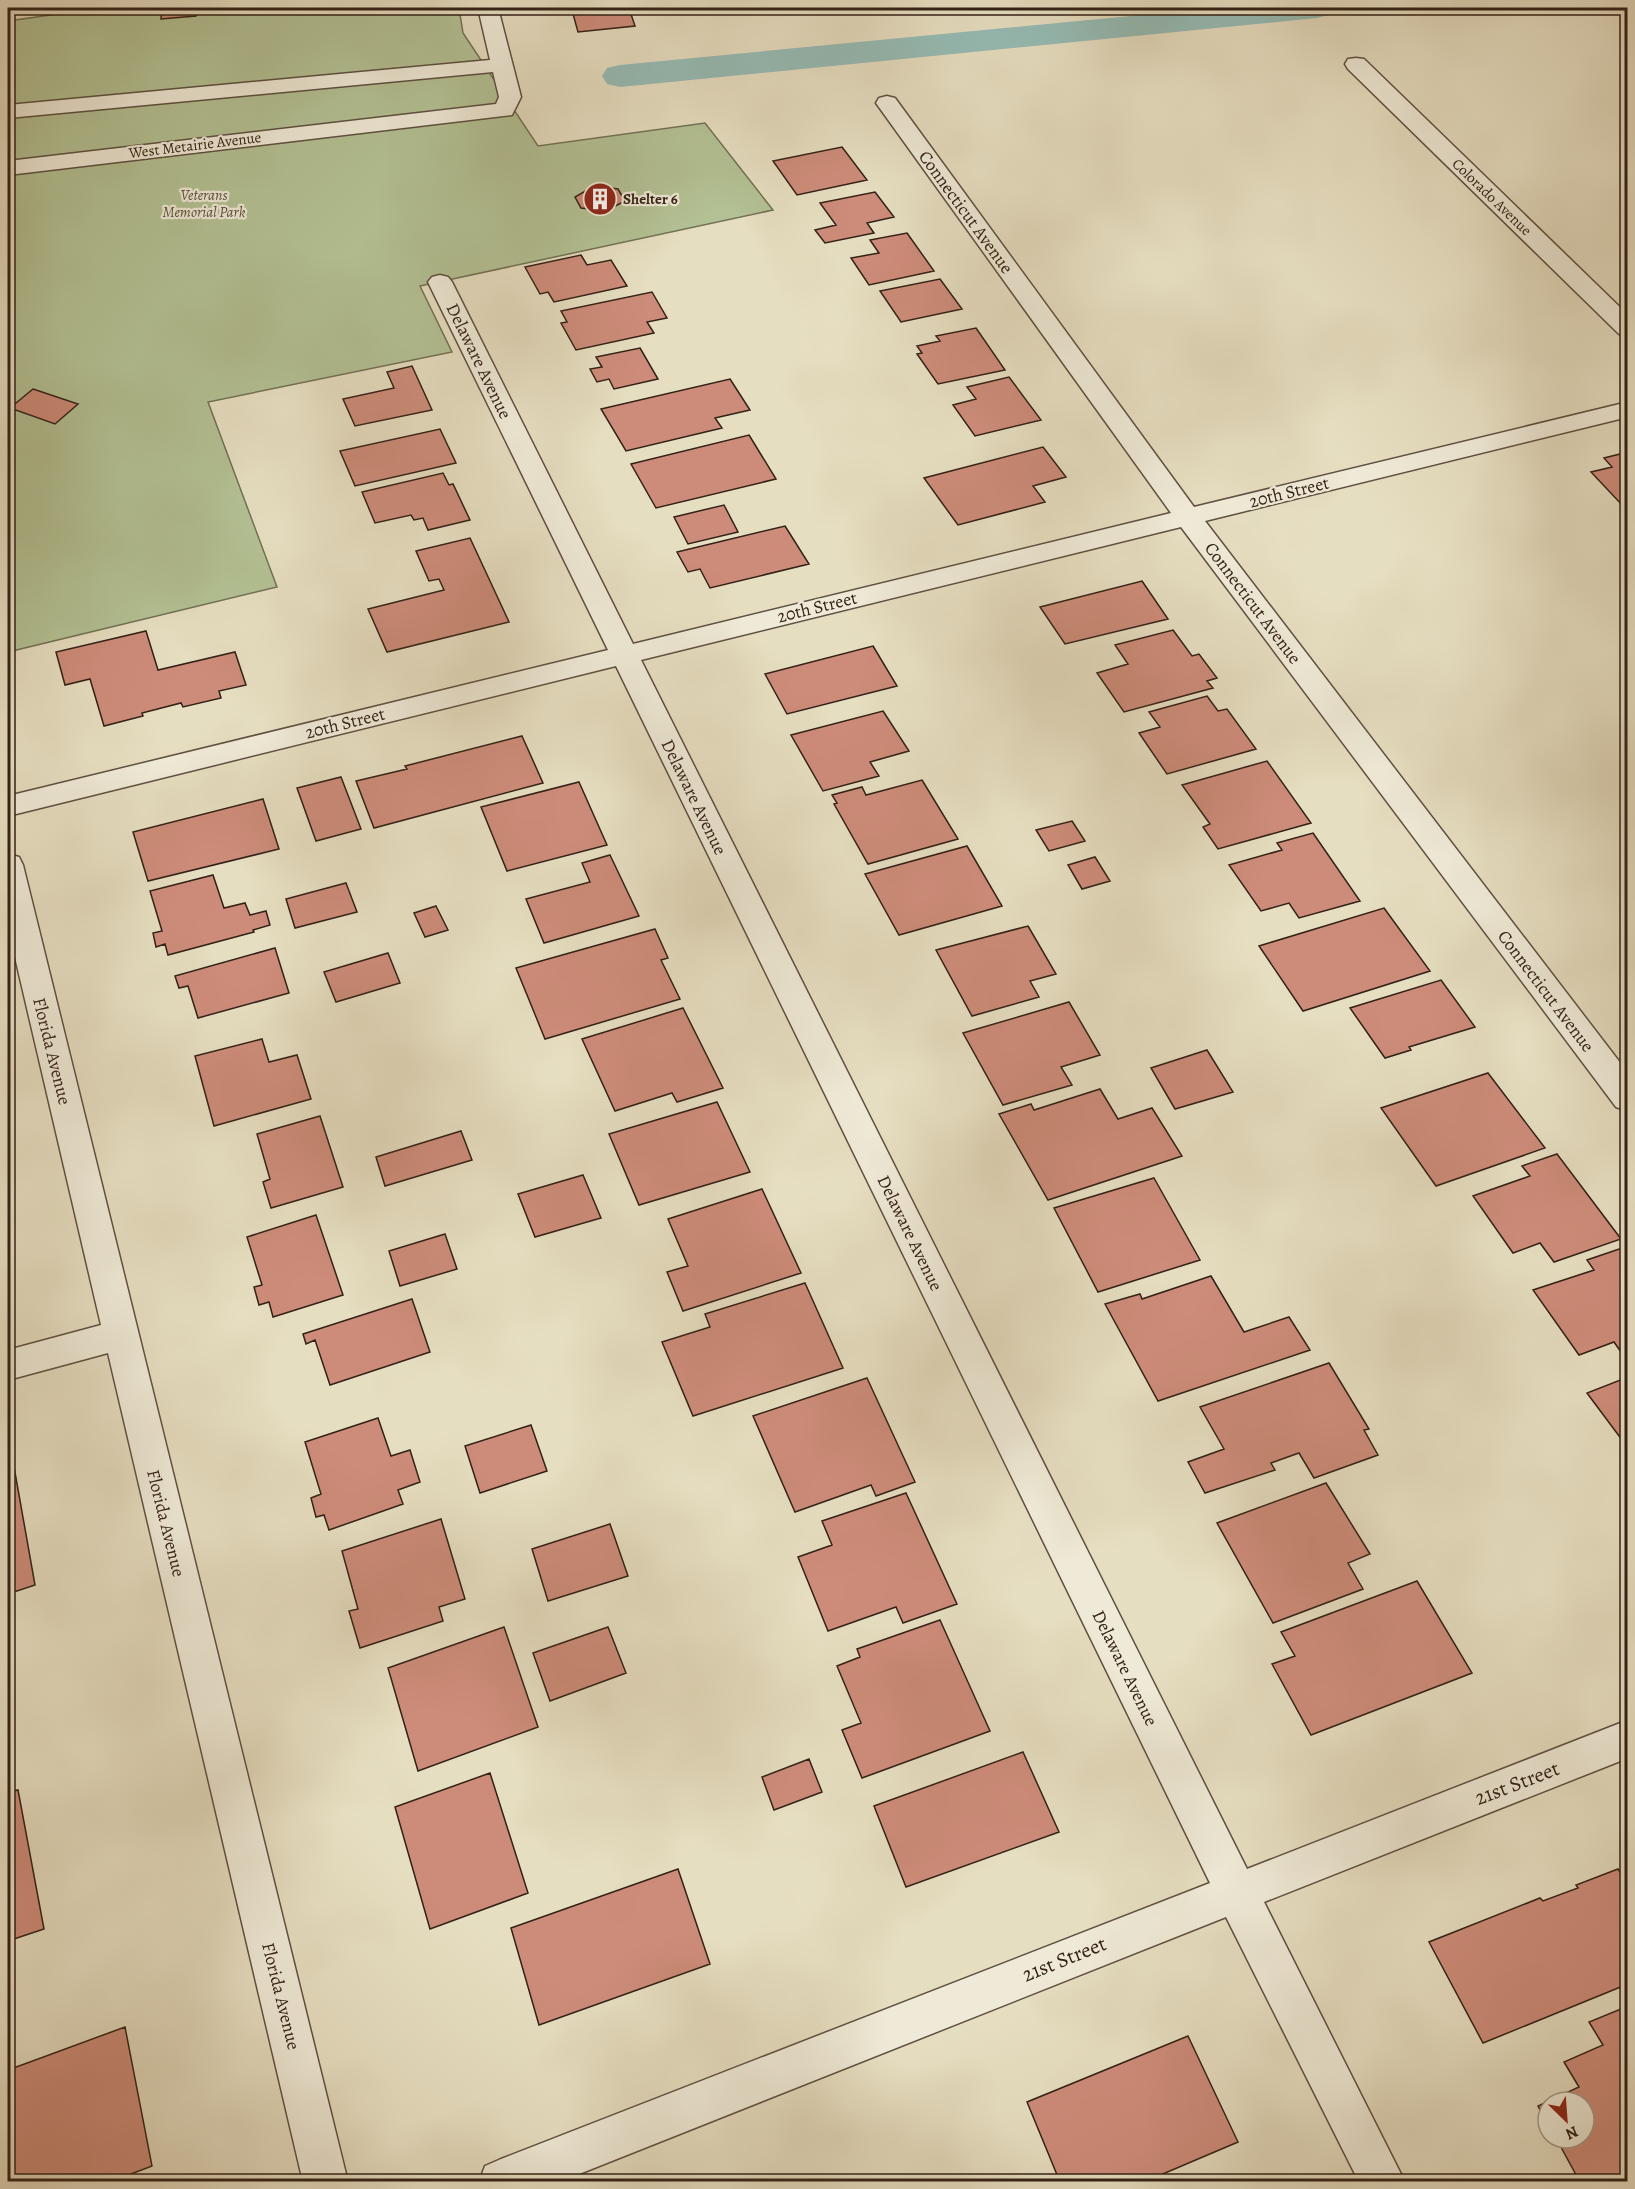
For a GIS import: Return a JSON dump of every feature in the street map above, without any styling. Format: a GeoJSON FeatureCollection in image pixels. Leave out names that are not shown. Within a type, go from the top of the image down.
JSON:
{"type":"FeatureCollection","features":[{"type":"Feature","properties":{"kind":"street"},"geometry":{"type":"LineString","coordinates":[[8,112],[502,65],[489,14]]}},
{"type":"Feature","properties":{"kind":"street","name":"Colorado Avenue"},"geometry":{"type":"LineString","coordinates":[[1356,64],[1628,329]]}},
{"type":"Feature","properties":{"kind":"street","name":"West Metairie Avenue"},"geometry":{"type":"LineString","coordinates":[[8,168],[504,110],[510,97],[502,65]]}},
{"type":"Feature","properties":{"kind":"street","name":"Connecticut Avenue"},"geometry":{"type":"LineString","coordinates":[[886,103],[1187,516],[1628,1098]]}},
{"type":"Feature","properties":{"kind":"street","name":"Delaware Avenue"},"geometry":{"type":"LineString","coordinates":[[440,282],[1236,1892],[1383,2181]]}},
{"type":"Feature","properties":{"kind":"street","name":"20th Street"},"geometry":{"type":"LineString","coordinates":[[8,806],[1628,409]]}},
{"type":"Feature","properties":{"kind":"street","name":"Florida Avenue"},"geometry":{"type":"LineString","coordinates":[[8,865],[326,2181]]}},
{"type":"Feature","properties":{"kind":"street"},"geometry":{"type":"LineString","coordinates":[[8,1365],[121,1335]]}},
{"type":"Feature","properties":{"kind":"street","name":"21st Street"},"geometry":{"type":"LineString","coordinates":[[501,2181],[1628,1739]]}},
{"type":"Feature","properties":{"kind":"green space","name":"Veterans Memorial Park"},"geometry":{"type":"Polygon","coordinates":[[[101,8],[459,8],[463,33],[538,146],[705,123],[773,210],[420,286],[452,352],[208,402],[277,587],[8,652],[8,21],[101,8]]]}},
{"type":"Feature","properties":{"kind":"building"},"geometry":{"type":"Polygon","coordinates":[[[162,8],[197,8],[196,16],[161,19],[162,8]]]}},
{"type":"Feature","properties":{"kind":"building"},"geometry":{"type":"Polygon","coordinates":[[[580,8],[629,8],[635,26],[578,32],[573,14],[582,13],[580,8]]]}},
{"type":"Feature","properties":{"kind":"building"},"geometry":{"type":"Polygon","coordinates":[[[842,147],[867,180],[797,195],[773,161],[842,147]]]}},
{"type":"Feature","properties":{"kind":"building","name":"Shelter 6"},"geometry":{"type":"Polygon","coordinates":[[[594,186],[618,189],[625,201],[606,211],[581,208],[575,197],[594,186]]]}},
{"type":"Feature","properties":{"kind":"building"},"geometry":{"type":"Polygon","coordinates":[[[875,192],[894,217],[867,223],[874,233],[825,243],[815,230],[836,225],[820,203],[875,192]]]}},
{"type":"Feature","properties":{"kind":"building"},"geometry":{"type":"Polygon","coordinates":[[[907,233],[934,271],[869,285],[851,258],[879,253],[870,240],[907,233]]]}},
{"type":"Feature","properties":{"kind":"building"},"geometry":{"type":"Polygon","coordinates":[[[581,255],[587,265],[611,260],[627,286],[554,302],[548,292],[540,294],[525,267],[581,255]]]}},
{"type":"Feature","properties":{"kind":"building"},"geometry":{"type":"Polygon","coordinates":[[[940,279],[962,309],[901,322],[880,291],[940,279]]]}},
{"type":"Feature","properties":{"kind":"building"},"geometry":{"type":"Polygon","coordinates":[[[652,292],[667,318],[647,322],[654,333],[576,350],[561,323],[567,322],[561,311],[652,292]]]}},
{"type":"Feature","properties":{"kind":"building"},"geometry":{"type":"Polygon","coordinates":[[[976,328],[1005,370],[938,384],[917,354],[922,353],[917,346],[940,341],[936,336],[976,328]]]}},
{"type":"Feature","properties":{"kind":"building"},"geometry":{"type":"Polygon","coordinates":[[[640,348],[658,379],[614,389],[609,379],[597,382],[590,369],[602,367],[596,357],[640,348]]]}},
{"type":"Feature","properties":{"kind":"building"},"geometry":{"type":"Polygon","coordinates":[[[412,366],[432,410],[355,426],[343,399],[394,388],[387,372],[412,366]]]}},
{"type":"Feature","properties":{"kind":"building"},"geometry":{"type":"Polygon","coordinates":[[[1009,377],[1041,420],[975,436],[953,405],[976,399],[967,387],[1009,377]]]}},
{"type":"Feature","properties":{"kind":"building"},"geometry":{"type":"Polygon","coordinates":[[[730,379],[750,410],[715,418],[722,428],[626,451],[601,409],[730,379]]]}},
{"type":"Feature","properties":{"kind":"building"},"geometry":{"type":"Polygon","coordinates":[[[33,389],[78,404],[55,424],[10,408],[33,389]]]}},
{"type":"Feature","properties":{"kind":"building"},"geometry":{"type":"Polygon","coordinates":[[[440,429],[456,463],[355,486],[340,451],[440,429]]]}},
{"type":"Feature","properties":{"kind":"building"},"geometry":{"type":"Polygon","coordinates":[[[749,435],[776,479],[656,508],[631,464],[749,435]]]}},
{"type":"Feature","properties":{"kind":"building"},"geometry":{"type":"Polygon","coordinates":[[[1043,447],[1066,477],[1033,486],[1045,502],[958,525],[924,478],[1043,447]]]}},
{"type":"Feature","properties":{"kind":"building"},"geometry":{"type":"Polygon","coordinates":[[[1628,452],[1628,505],[1623,506],[1591,472],[1612,467],[1604,458],[1628,452]]]}},
{"type":"Feature","properties":{"kind":"building"},"geometry":{"type":"Polygon","coordinates":[[[443,473],[449,485],[453,484],[470,520],[428,530],[423,518],[414,520],[411,515],[375,523],[362,492],[443,473]]]}},
{"type":"Feature","properties":{"kind":"building"},"geometry":{"type":"Polygon","coordinates":[[[724,505],[738,532],[688,544],[674,517],[724,505]]]}},
{"type":"Feature","properties":{"kind":"building"},"geometry":{"type":"Polygon","coordinates":[[[785,526],[809,564],[710,588],[700,569],[688,572],[677,552],[785,526]]]}},
{"type":"Feature","properties":{"kind":"building"},"geometry":{"type":"Polygon","coordinates":[[[470,538],[509,622],[387,652],[368,609],[444,590],[439,579],[429,581],[416,551],[470,538]]]}},
{"type":"Feature","properties":{"kind":"building"},"geometry":{"type":"Polygon","coordinates":[[[1142,581],[1168,619],[1065,644],[1040,607],[1142,581]]]}},
{"type":"Feature","properties":{"kind":"building"},"geometry":{"type":"Polygon","coordinates":[[[1173,630],[1192,656],[1199,654],[1217,678],[1207,681],[1213,688],[1124,712],[1097,673],[1128,664],[1115,645],[1173,630]]]}},
{"type":"Feature","properties":{"kind":"building"},"geometry":{"type":"Polygon","coordinates":[[[146,631],[158,670],[235,652],[246,685],[219,691],[221,698],[183,707],[181,703],[104,726],[90,679],[65,685],[56,652],[146,631]]]}},
{"type":"Feature","properties":{"kind":"building"},"geometry":{"type":"Polygon","coordinates":[[[873,646],[897,686],[787,714],[765,674],[873,646]]]}},
{"type":"Feature","properties":{"kind":"building"},"geometry":{"type":"Polygon","coordinates":[[[1207,696],[1218,711],[1227,709],[1256,749],[1167,774],[1139,733],[1160,727],[1149,712],[1207,696]]]}},
{"type":"Feature","properties":{"kind":"building"},"geometry":{"type":"Polygon","coordinates":[[[883,711],[909,751],[870,762],[879,776],[823,791],[791,735],[883,711]]]}},
{"type":"Feature","properties":{"kind":"building"},"geometry":{"type":"Polygon","coordinates":[[[522,736],[543,783],[374,828],[356,781],[522,736]]]}},
{"type":"Feature","properties":{"kind":"building"},"geometry":{"type":"Polygon","coordinates":[[[1267,761],[1311,823],[1218,849],[1203,827],[1210,824],[1182,785],[1267,761]]]}},
{"type":"Feature","properties":{"kind":"building"},"geometry":{"type":"Polygon","coordinates":[[[341,777],[361,829],[316,841],[297,788],[341,777]]]}},
{"type":"Feature","properties":{"kind":"building"},"geometry":{"type":"Polygon","coordinates":[[[922,780],[958,839],[868,864],[834,804],[837,803],[832,795],[862,787],[866,795],[922,780]]]}},
{"type":"Feature","properties":{"kind":"building"},"geometry":{"type":"Polygon","coordinates":[[[579,782],[607,845],[507,871],[481,807],[579,782]]]}},
{"type":"Feature","properties":{"kind":"building"},"geometry":{"type":"Polygon","coordinates":[[[263,799],[279,849],[148,881],[133,832],[263,799]]]}},
{"type":"Feature","properties":{"kind":"building"},"geometry":{"type":"Polygon","coordinates":[[[1072,821],[1085,841],[1049,851],[1036,830],[1072,821]]]}},
{"type":"Feature","properties":{"kind":"building"},"geometry":{"type":"Polygon","coordinates":[[[1313,833],[1360,901],[1299,918],[1289,903],[1261,911],[1229,865],[1282,850],[1277,843],[1313,833]]]}},
{"type":"Feature","properties":{"kind":"building"},"geometry":{"type":"Polygon","coordinates":[[[967,846],[1002,906],[899,935],[865,874],[967,846]]]}},
{"type":"Feature","properties":{"kind":"building"},"geometry":{"type":"Polygon","coordinates":[[[610,855],[639,916],[544,943],[526,899],[590,882],[582,863],[610,855]]]}},
{"type":"Feature","properties":{"kind":"building"},"geometry":{"type":"Polygon","coordinates":[[[1095,857],[1110,881],[1082,889],[1068,865],[1095,857]]]}},
{"type":"Feature","properties":{"kind":"building"},"geometry":{"type":"Polygon","coordinates":[[[213,875],[224,908],[245,903],[250,915],[266,911],[270,925],[253,930],[254,932],[168,955],[165,944],[156,947],[153,933],[162,931],[150,891],[213,875]]]}},
{"type":"Feature","properties":{"kind":"building"},"geometry":{"type":"Polygon","coordinates":[[[346,883],[357,912],[295,928],[286,899],[346,883]]]}},
{"type":"Feature","properties":{"kind":"building"},"geometry":{"type":"Polygon","coordinates":[[[436,906],[448,930],[425,937],[414,913],[436,906]]]}},
{"type":"Feature","properties":{"kind":"building"},"geometry":{"type":"Polygon","coordinates":[[[1384,908],[1430,971],[1303,1011],[1259,946],[1384,908]]]}},
{"type":"Feature","properties":{"kind":"building"},"geometry":{"type":"Polygon","coordinates":[[[1028,926],[1056,974],[1030,981],[1039,997],[972,1016],[936,950],[1028,926]]]}},
{"type":"Feature","properties":{"kind":"building"},"geometry":{"type":"Polygon","coordinates":[[[655,929],[668,958],[661,960],[680,999],[545,1039],[516,968],[655,929]]]}},
{"type":"Feature","properties":{"kind":"building"},"geometry":{"type":"Polygon","coordinates":[[[275,948],[289,993],[198,1018],[188,986],[179,988],[175,976],[275,948]]]}},
{"type":"Feature","properties":{"kind":"building"},"geometry":{"type":"Polygon","coordinates":[[[388,953],[400,983],[336,1002],[324,972],[388,953]]]}},
{"type":"Feature","properties":{"kind":"building"},"geometry":{"type":"Polygon","coordinates":[[[1441,980],[1475,1027],[1409,1047],[1411,1050],[1385,1058],[1350,1008],[1441,980]]]}},
{"type":"Feature","properties":{"kind":"building"},"geometry":{"type":"Polygon","coordinates":[[[1069,1002],[1100,1055],[1061,1067],[1072,1085],[1003,1105],[963,1033],[1069,1002]]]}},
{"type":"Feature","properties":{"kind":"building"},"geometry":{"type":"Polygon","coordinates":[[[683,1008],[723,1088],[677,1102],[672,1093],[615,1111],[582,1039],[683,1008]]]}},
{"type":"Feature","properties":{"kind":"building"},"geometry":{"type":"Polygon","coordinates":[[[262,1039],[269,1062],[297,1055],[311,1099],[214,1126],[195,1056],[262,1039]]]}},
{"type":"Feature","properties":{"kind":"building"},"geometry":{"type":"Polygon","coordinates":[[[1207,1050],[1233,1092],[1175,1109],[1151,1068],[1207,1050]]]}},
{"type":"Feature","properties":{"kind":"building"},"geometry":{"type":"Polygon","coordinates":[[[1488,1073],[1545,1148],[1436,1186],[1381,1108],[1488,1073]]]}},
{"type":"Feature","properties":{"kind":"building"},"geometry":{"type":"Polygon","coordinates":[[[1100,1089],[1118,1119],[1152,1108],[1182,1156],[1048,1200],[999,1114],[1031,1104],[1034,1110],[1100,1089]]]}},
{"type":"Feature","properties":{"kind":"building"},"geometry":{"type":"Polygon","coordinates":[[[717,1102],[750,1172],[639,1205],[609,1134],[717,1102]]]}},
{"type":"Feature","properties":{"kind":"building"},"geometry":{"type":"Polygon","coordinates":[[[320,1116],[343,1187],[271,1208],[263,1182],[270,1179],[257,1134],[320,1116]]]}},
{"type":"Feature","properties":{"kind":"building"},"geometry":{"type":"Polygon","coordinates":[[[461,1131],[472,1160],[385,1186],[376,1157],[461,1131]]]}},
{"type":"Feature","properties":{"kind":"building"},"geometry":{"type":"Polygon","coordinates":[[[1557,1154],[1621,1239],[1554,1262],[1540,1243],[1513,1253],[1473,1196],[1530,1176],[1522,1166],[1557,1154]]]}},
{"type":"Feature","properties":{"kind":"building"},"geometry":{"type":"Polygon","coordinates":[[[583,1175],[601,1218],[535,1237],[518,1194],[583,1175]]]}},
{"type":"Feature","properties":{"kind":"building"},"geometry":{"type":"Polygon","coordinates":[[[1154,1178],[1200,1260],[1098,1292],[1054,1208],[1154,1178]]]}},
{"type":"Feature","properties":{"kind":"building"},"geometry":{"type":"Polygon","coordinates":[[[762,1189],[801,1273],[683,1311],[667,1272],[688,1266],[668,1219],[762,1189]]]}},
{"type":"Feature","properties":{"kind":"building"},"geometry":{"type":"Polygon","coordinates":[[[316,1215],[343,1295],[273,1317],[269,1302],[259,1305],[254,1287],[262,1285],[247,1237],[316,1215]]]}},
{"type":"Feature","properties":{"kind":"building"},"geometry":{"type":"Polygon","coordinates":[[[445,1234],[457,1269],[400,1286],[389,1251],[445,1234]]]}},
{"type":"Feature","properties":{"kind":"building"},"geometry":{"type":"Polygon","coordinates":[[[1628,1246],[1628,1362],[1614,1342],[1579,1355],[1533,1290],[1594,1270],[1587,1260],[1628,1246]]]}},
{"type":"Feature","properties":{"kind":"building"},"geometry":{"type":"Polygon","coordinates":[[[1211,1276],[1244,1332],[1289,1317],[1310,1350],[1158,1401],[1105,1304],[1140,1294],[1142,1299],[1211,1276]]]}},
{"type":"Feature","properties":{"kind":"building"},"geometry":{"type":"Polygon","coordinates":[[[805,1283],[843,1368],[693,1416],[662,1342],[710,1327],[705,1314],[805,1283]]]}},
{"type":"Feature","properties":{"kind":"building"},"geometry":{"type":"Polygon","coordinates":[[[412,1299],[430,1352],[330,1385],[315,1340],[306,1344],[303,1334],[412,1299]]]}},
{"type":"Feature","properties":{"kind":"building"},"geometry":{"type":"Polygon","coordinates":[[[1329,1363],[1369,1429],[1364,1430],[1378,1455],[1314,1478],[1299,1453],[1271,1463],[1275,1470],[1205,1493],[1188,1462],[1224,1449],[1200,1407],[1329,1363]]]}},
{"type":"Feature","properties":{"kind":"building"},"geometry":{"type":"Polygon","coordinates":[[[1628,1377],[1628,1448],[1587,1393],[1628,1377]]]}},
{"type":"Feature","properties":{"kind":"building"},"geometry":{"type":"Polygon","coordinates":[[[867,1378],[915,1482],[876,1496],[871,1485],[795,1512],[753,1416],[867,1378]]]}},
{"type":"Feature","properties":{"kind":"building"},"geometry":{"type":"Polygon","coordinates":[[[378,1418],[391,1456],[410,1450],[420,1482],[398,1490],[403,1504],[329,1530],[324,1515],[316,1517],[311,1498],[321,1494],[305,1442],[378,1418]]]}},
{"type":"Feature","properties":{"kind":"building"},"geometry":{"type":"Polygon","coordinates":[[[531,1425],[547,1471],[480,1493],[465,1446],[531,1425]]]}},
{"type":"Feature","properties":{"kind":"building"},"geometry":{"type":"Polygon","coordinates":[[[8,1433],[35,1585],[8,1594],[8,1433]]]}},
{"type":"Feature","properties":{"kind":"building"},"geometry":{"type":"Polygon","coordinates":[[[1326,1483],[1370,1554],[1348,1563],[1363,1589],[1273,1623],[1217,1523],[1326,1483]]]}},
{"type":"Feature","properties":{"kind":"building"},"geometry":{"type":"Polygon","coordinates":[[[906,1493],[957,1604],[903,1623],[896,1607],[828,1631],[798,1557],[832,1545],[822,1521],[906,1493]]]}},
{"type":"Feature","properties":{"kind":"building"},"geometry":{"type":"Polygon","coordinates":[[[441,1519],[465,1599],[439,1607],[443,1621],[360,1648],[349,1611],[358,1609],[342,1551],[441,1519]]]}},
{"type":"Feature","properties":{"kind":"building"},"geometry":{"type":"Polygon","coordinates":[[[610,1524],[628,1576],[548,1601],[532,1549],[610,1524]]]}},
{"type":"Feature","properties":{"kind":"building"},"geometry":{"type":"Polygon","coordinates":[[[1417,1581],[1472,1673],[1311,1735],[1272,1664],[1295,1656],[1281,1632],[1417,1581]]]}},
{"type":"Feature","properties":{"kind":"building"},"geometry":{"type":"Polygon","coordinates":[[[940,1620],[990,1731],[862,1778],[842,1730],[861,1723],[837,1666],[860,1657],[857,1649],[940,1620]]]}},
{"type":"Feature","properties":{"kind":"building"},"geometry":{"type":"Polygon","coordinates":[[[504,1627],[538,1727],[418,1771],[388,1668],[504,1627]]]}},
{"type":"Feature","properties":{"kind":"building"},"geometry":{"type":"Polygon","coordinates":[[[608,1627],[626,1673],[550,1701],[533,1653],[608,1627]]]}},
{"type":"Feature","properties":{"kind":"building"},"geometry":{"type":"Polygon","coordinates":[[[1023,1752],[1059,1832],[906,1887],[874,1806],[1023,1752]]]}},
{"type":"Feature","properties":{"kind":"building"},"geometry":{"type":"Polygon","coordinates":[[[809,1759],[822,1792],[774,1810],[762,1777],[809,1759]]]}},
{"type":"Feature","properties":{"kind":"building"},"geometry":{"type":"Polygon","coordinates":[[[490,1773],[528,1893],[430,1929],[395,1807],[490,1773]]]}},
{"type":"Feature","properties":{"kind":"building"},"geometry":{"type":"Polygon","coordinates":[[[18,1790],[44,1929],[8,1941],[8,1792],[18,1790]]]}},
{"type":"Feature","properties":{"kind":"building"},"geometry":{"type":"Polygon","coordinates":[[[678,1869],[710,1964],[539,2025],[511,1928],[678,1869]]]}},
{"type":"Feature","properties":{"kind":"building"},"geometry":{"type":"Polygon","coordinates":[[[1618,1869],[1622,1875],[1628,1873],[1628,1984],[1483,2043],[1429,1942],[1540,1898],[1543,1901],[1578,1888],[1576,1885],[1618,1869]]]}},
{"type":"Feature","properties":{"kind":"building"},"geometry":{"type":"Polygon","coordinates":[[[1628,2006],[1628,2173],[1610,2182],[1580,2182],[1563,2150],[1596,2150],[1596,2090],[1573,2090],[1579,2087],[1564,2062],[1603,2045],[1589,2022],[1628,2006]]]}},
{"type":"Feature","properties":{"kind":"building"},"geometry":{"type":"Polygon","coordinates":[[[125,2027],[152,2166],[110,2182],[8,2182],[8,2070],[125,2027]]]}},
{"type":"Feature","properties":{"kind":"building"},"geometry":{"type":"Polygon","coordinates":[[[1188,2036],[1238,2142],[1144,2182],[1060,2182],[1027,2102],[1188,2036]]]}},
{"type":"Feature","properties":{"kind":"waterway"},"geometry":{"type":"LineString","coordinates":[[620,76],[1317,8]]}},
{"type":"Feature","properties":{"kind":"place","name":"Shelter 6"},"geometry":{"type":"Point","coordinates":[600,199]}}]}
